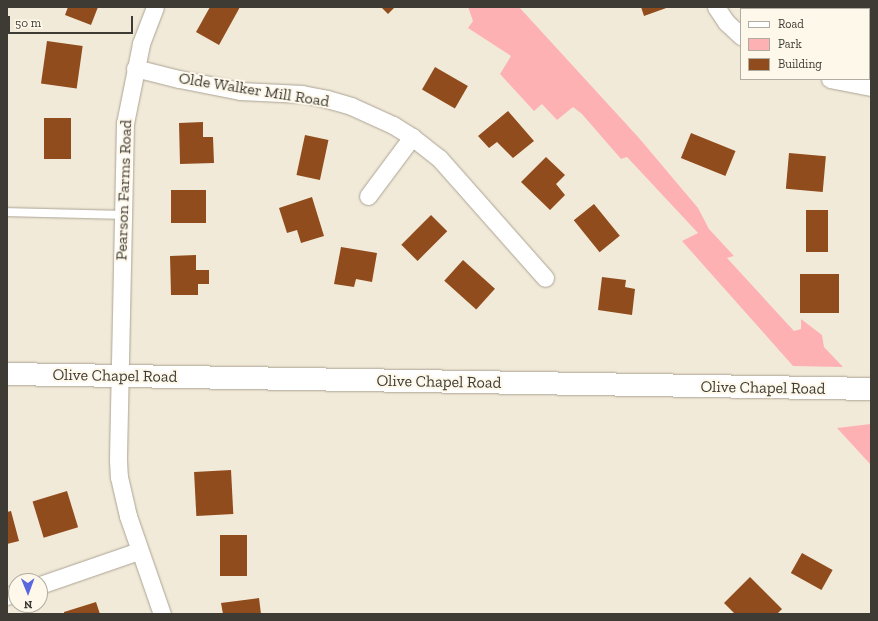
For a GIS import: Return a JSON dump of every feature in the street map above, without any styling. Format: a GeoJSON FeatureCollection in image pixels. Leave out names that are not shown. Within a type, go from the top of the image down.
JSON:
{"type":"FeatureCollection","features":[{"type":"Feature","properties":{"kind":"main road","name":"Olive Chapel Road"},"geometry":{"type":"LineString","coordinates":[[7,374],[871,390]]}},
{"type":"Feature","properties":{"kind":"street","name":"Pearson Farms Road"},"geometry":{"type":"LineString","coordinates":[[155,7],[140,44],[125,123],[119,376],[120,477],[123,496],[139,551],[162,614]]}},
{"type":"Feature","properties":{"kind":"street"},"geometry":{"type":"LineString","coordinates":[[716,7],[726,22],[740,35]]}},
{"type":"Feature","properties":{"kind":"street","name":"Olde Walker Mill Road"},"geometry":{"type":"LineString","coordinates":[[135,68],[240,91],[302,94],[350,106],[393,125],[412,137],[439,158],[545,278]]}},
{"type":"Feature","properties":{"kind":"street"},"geometry":{"type":"LineString","coordinates":[[835,80],[871,87]]}},
{"type":"Feature","properties":{"kind":"street"},"geometry":{"type":"LineString","coordinates":[[368,196],[412,137]]}},
{"type":"Feature","properties":{"kind":"street"},"geometry":{"type":"LineString","coordinates":[[48,582],[139,551]]}},
{"type":"Feature","properties":{"kind":"lane"},"geometry":{"type":"LineString","coordinates":[[7,212],[122,215]]}},
{"type":"Feature","properties":{"kind":"green space"},"geometry":{"type":"Polygon","coordinates":[[[468,7],[519,7],[639,138],[698,208],[709,229],[734,256],[727,258],[794,331],[801,329],[801,319],[822,335],[824,347],[843,367],[793,366],[682,241],[698,233],[627,157],[621,159],[582,114],[573,107],[557,120],[542,104],[534,111],[500,74],[511,56],[468,28],[473,21],[468,7]]]}},
{"type":"Feature","properties":{"kind":"green space"},"geometry":{"type":"Polygon","coordinates":[[[871,424],[871,465],[837,428],[871,424]]]}},
{"type":"Feature","properties":{"kind":"building"},"geometry":{"type":"Polygon","coordinates":[[[68,7],[98,7],[91,25],[65,15],[68,7]]]}},
{"type":"Feature","properties":{"kind":"building"},"geometry":{"type":"Polygon","coordinates":[[[210,7],[240,7],[219,45],[196,32],[210,7]]]}},
{"type":"Feature","properties":{"kind":"building"},"geometry":{"type":"Polygon","coordinates":[[[381,7],[395,7],[388,14],[381,7]]]}},
{"type":"Feature","properties":{"kind":"building"},"geometry":{"type":"Polygon","coordinates":[[[641,7],[669,7],[644,16],[641,7]]]}},
{"type":"Feature","properties":{"kind":"building"},"geometry":{"type":"Polygon","coordinates":[[[788,7],[816,7],[815,8],[788,7]]]}},
{"type":"Feature","properties":{"kind":"building"},"geometry":{"type":"Polygon","coordinates":[[[871,7],[871,37],[870,8],[838,8],[871,7]]]}},
{"type":"Feature","properties":{"kind":"building"},"geometry":{"type":"Polygon","coordinates":[[[47,41],[83,46],[77,89],[41,84],[47,41]]]}},
{"type":"Feature","properties":{"kind":"building"},"geometry":{"type":"Polygon","coordinates":[[[435,67],[468,86],[455,109],[422,90],[435,67]]]}},
{"type":"Feature","properties":{"kind":"building"},"geometry":{"type":"Polygon","coordinates":[[[508,111],[534,141],[513,158],[497,142],[489,148],[478,136],[508,111]]]}},
{"type":"Feature","properties":{"kind":"building"},"geometry":{"type":"Polygon","coordinates":[[[44,118],[71,118],[71,159],[44,159],[44,118]]]}},
{"type":"Feature","properties":{"kind":"building"},"geometry":{"type":"Polygon","coordinates":[[[203,122],[203,137],[213,137],[214,163],[180,164],[179,123],[203,122]]]}},
{"type":"Feature","properties":{"kind":"building"},"geometry":{"type":"Polygon","coordinates":[[[691,133],[736,151],[725,176],[681,158],[691,133]]]}},
{"type":"Feature","properties":{"kind":"building"},"geometry":{"type":"Polygon","coordinates":[[[305,135],[328,140],[320,180],[296,175],[305,135]]]}},
{"type":"Feature","properties":{"kind":"building"},"geometry":{"type":"Polygon","coordinates":[[[789,153],[826,156],[823,192],[786,189],[789,153]]]}},
{"type":"Feature","properties":{"kind":"building"},"geometry":{"type":"Polygon","coordinates":[[[546,157],[565,175],[556,184],[565,195],[550,210],[521,182],[546,157]]]}},
{"type":"Feature","properties":{"kind":"building"},"geometry":{"type":"Polygon","coordinates":[[[171,190],[206,190],[206,223],[171,223],[171,190]]]}},
{"type":"Feature","properties":{"kind":"building"},"geometry":{"type":"Polygon","coordinates":[[[312,197],[324,236],[301,243],[297,230],[287,233],[279,208],[312,197]]]}},
{"type":"Feature","properties":{"kind":"building"},"geometry":{"type":"Polygon","coordinates":[[[594,204],[620,236],[600,252],[574,220],[594,204]]]}},
{"type":"Feature","properties":{"kind":"building"},"geometry":{"type":"Polygon","coordinates":[[[806,210],[828,210],[828,252],[806,252],[806,210]]]}},
{"type":"Feature","properties":{"kind":"building"},"geometry":{"type":"Polygon","coordinates":[[[431,215],[447,231],[418,261],[401,245],[431,215]]]}},
{"type":"Feature","properties":{"kind":"building"},"geometry":{"type":"Polygon","coordinates":[[[341,247],[377,253],[372,282],[356,279],[354,287],[334,284],[341,247]]]}},
{"type":"Feature","properties":{"kind":"building"},"geometry":{"type":"Polygon","coordinates":[[[196,255],[196,270],[209,270],[209,284],[198,284],[198,295],[171,295],[170,256],[196,255]]]}},
{"type":"Feature","properties":{"kind":"building"},"geometry":{"type":"Polygon","coordinates":[[[463,260],[495,289],[476,310],[444,281],[463,260]]]}},
{"type":"Feature","properties":{"kind":"building"},"geometry":{"type":"Polygon","coordinates":[[[800,274],[839,274],[839,313],[800,313],[800,274]]]}},
{"type":"Feature","properties":{"kind":"building"},"geometry":{"type":"Polygon","coordinates":[[[602,277],[626,280],[625,287],[635,289],[632,315],[598,310],[602,277]]]}},
{"type":"Feature","properties":{"kind":"building"},"geometry":{"type":"Polygon","coordinates":[[[231,470],[233,514],[196,516],[194,472],[231,470]]]}},
{"type":"Feature","properties":{"kind":"building"},"geometry":{"type":"Polygon","coordinates":[[[67,491],[78,527],[44,538],[33,502],[67,491]]]}},
{"type":"Feature","properties":{"kind":"building"},"geometry":{"type":"Polygon","coordinates":[[[11,511],[19,541],[7,544],[7,512],[11,511]]]}},
{"type":"Feature","properties":{"kind":"building"},"geometry":{"type":"Polygon","coordinates":[[[220,535],[247,535],[247,576],[220,576],[220,535]]]}},
{"type":"Feature","properties":{"kind":"building"},"geometry":{"type":"Polygon","coordinates":[[[802,553],[833,570],[821,590],[791,573],[802,553]]]}},
{"type":"Feature","properties":{"kind":"building"},"geometry":{"type":"Polygon","coordinates":[[[750,577],[782,609],[777,614],[735,614],[724,603],[750,577]]]}},
{"type":"Feature","properties":{"kind":"building"},"geometry":{"type":"Polygon","coordinates":[[[259,598],[261,614],[223,614],[221,603],[259,598]]]}},
{"type":"Feature","properties":{"kind":"building"},"geometry":{"type":"Polygon","coordinates":[[[96,602],[100,614],[64,614],[64,612],[96,602]]]}}]}
